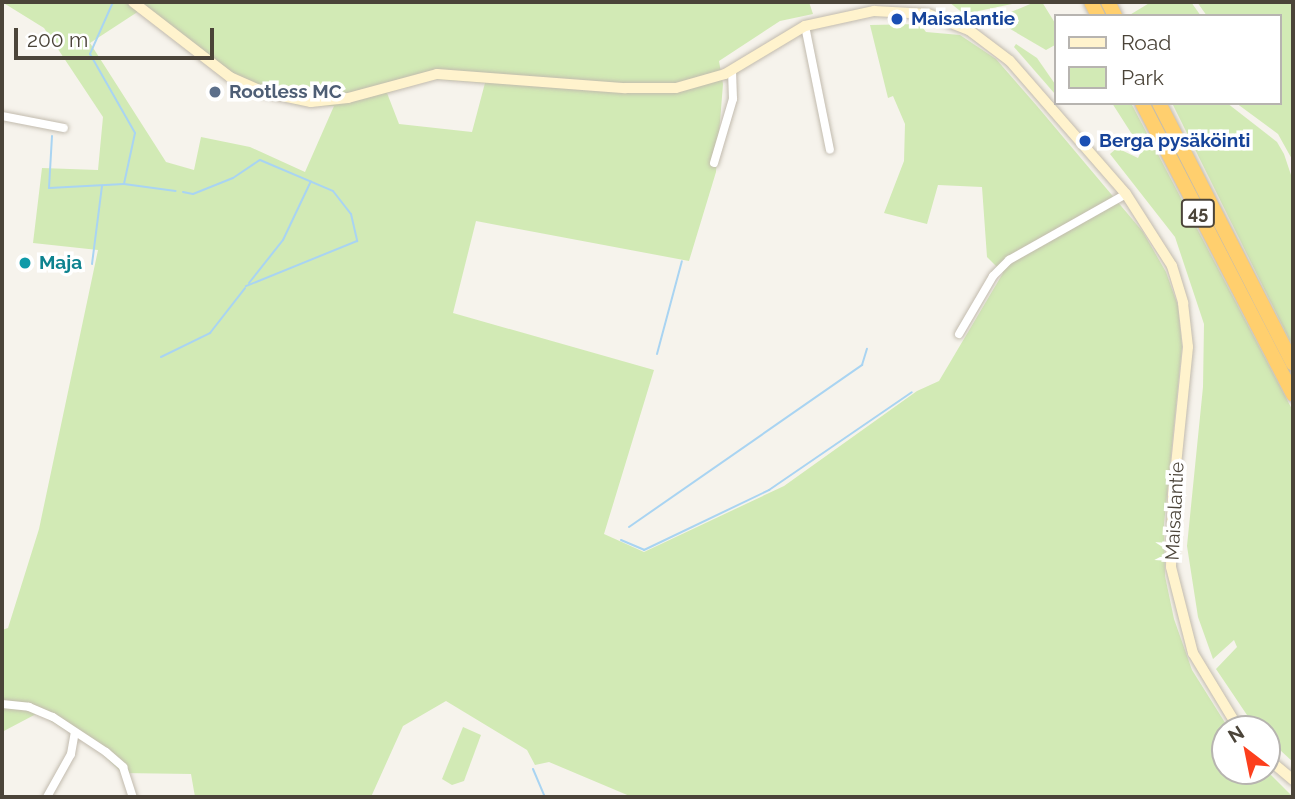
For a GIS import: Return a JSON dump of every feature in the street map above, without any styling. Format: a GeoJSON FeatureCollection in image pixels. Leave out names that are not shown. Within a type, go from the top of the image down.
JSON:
{"type":"FeatureCollection","features":[{"type":"Feature","properties":{"kind":"highway","name":"45"},"geometry":{"type":"LineString","coordinates":[[1143,105],[1254,324],[1293,394]]}},
{"type":"Feature","properties":{"kind":"highway","name":"45"},"geometry":{"type":"LineString","coordinates":[[1160,105],[1293,364]]}},
{"type":"Feature","properties":{"kind":"main road","name":"Maisalantie"},"geometry":{"type":"LineString","coordinates":[[133,2],[230,77],[294,101],[348,98],[436,74],[656,89],[696,84],[732,70],[805,26],[890,10],[928,14],[969,30],[1010,61],[1126,194],[1164,250],[1187,323],[1187,372],[1170,545],[1178,607],[1202,673],[1230,715]]}},
{"type":"Feature","properties":{"kind":"street"},"geometry":{"type":"LineString","coordinates":[[805,26],[830,150]]}},
{"type":"Feature","properties":{"kind":"street"},"geometry":{"type":"LineString","coordinates":[[713,163],[733,99],[732,70]]}},
{"type":"Feature","properties":{"kind":"street"},"geometry":{"type":"LineString","coordinates":[[2,116],[64,128]]}},
{"type":"Feature","properties":{"kind":"street"},"geometry":{"type":"LineString","coordinates":[[959,334],[993,276],[1009,261],[1126,194]]}},
{"type":"Feature","properties":{"kind":"street"},"geometry":{"type":"LineString","coordinates":[[2,704],[29,707],[75,732],[123,767],[133,797]]}},
{"type":"Feature","properties":{"kind":"street"},"geometry":{"type":"LineString","coordinates":[[47,797],[71,754],[75,732]]}},
{"type":"Feature","properties":{"kind":"green space"},"geometry":{"type":"Polygon","coordinates":[[[2,2],[809,2],[813,14],[780,21],[719,61],[723,84],[716,172],[689,261],[476,221],[453,313],[654,370],[604,534],[644,552],[784,486],[917,391],[939,381],[1003,273],[987,257],[982,187],[938,185],[927,224],[884,213],[904,161],[905,124],[893,96],[888,98],[870,25],[920,24],[926,32],[960,35],[996,59],[1037,106],[1143,232],[1166,272],[1178,306],[1182,347],[1164,524],[1165,576],[1174,619],[1192,670],[1220,715],[1211,715],[1211,785],[1281,785],[1293,797],[632,797],[549,762],[535,765],[527,750],[446,701],[403,726],[371,797],[195,797],[191,774],[122,773],[99,751],[38,713],[2,732],[2,630],[8,628],[39,529],[98,250],[33,243],[42,168],[98,170],[103,117],[44,28],[2,2]],[[139,11],[90,43],[166,162],[194,170],[201,137],[250,147],[305,172],[334,106],[298,105],[263,95],[139,11]],[[432,79],[387,93],[399,124],[472,132],[485,83],[432,79]]]}},
{"type":"Feature","properties":{"kind":"green space"},"geometry":{"type":"Polygon","coordinates":[[[949,2],[1022,2],[964,14],[949,2]]]}},
{"type":"Feature","properties":{"kind":"green space"},"geometry":{"type":"Polygon","coordinates":[[[1035,2],[1042,2],[1054,21],[1054,46],[1046,50],[1000,23],[987,22],[1035,2]]]}},
{"type":"Feature","properties":{"kind":"green space"},"geometry":{"type":"Polygon","coordinates":[[[1151,2],[1191,2],[1200,14],[1131,14],[1151,2]]]}},
{"type":"Feature","properties":{"kind":"green space"},"geometry":{"type":"Polygon","coordinates":[[[1197,2],[1293,2],[1293,161],[1278,134],[1239,105],[1281,105],[1281,14],[1206,14],[1197,2]]]}},
{"type":"Feature","properties":{"kind":"green space"},"geometry":{"type":"Polygon","coordinates":[[[1016,44],[1037,58],[1054,83],[1054,93],[1014,47],[1016,44]]]}},
{"type":"Feature","properties":{"kind":"green space"},"geometry":{"type":"Polygon","coordinates":[[[1113,105],[1132,105],[1293,411],[1293,762],[1281,751],[1281,715],[1247,715],[1216,669],[1237,647],[1234,640],[1213,659],[1198,617],[1187,546],[1203,387],[1204,324],[1175,237],[1110,154],[1117,148],[1138,158],[1142,150],[1113,105]]]}},
{"type":"Feature","properties":{"kind":"green space"},"geometry":{"type":"Polygon","coordinates":[[[1173,105],[1230,105],[1277,142],[1284,154],[1293,181],[1293,347],[1173,105]]]}},
{"type":"Feature","properties":{"kind":"green space"},"geometry":{"type":"Polygon","coordinates":[[[463,727],[481,735],[464,781],[452,785],[442,779],[463,727]]]}},
{"type":"Feature","properties":{"kind":"waterway"},"geometry":{"type":"LineString","coordinates":[[113,2],[90,54],[135,133],[124,184]]}},
{"type":"Feature","properties":{"kind":"waterway"},"geometry":{"type":"LineString","coordinates":[[52,136],[49,188],[124,184],[176,191]]}},
{"type":"Feature","properties":{"kind":"waterway"},"geometry":{"type":"LineString","coordinates":[[183,192],[193,194],[233,178],[260,160],[333,191],[351,214],[357,241],[246,286]]}},
{"type":"Feature","properties":{"kind":"waterway"},"geometry":{"type":"LineString","coordinates":[[249,283],[283,240],[311,181]]}},
{"type":"Feature","properties":{"kind":"waterway"},"geometry":{"type":"LineString","coordinates":[[92,264],[102,186]]}},
{"type":"Feature","properties":{"kind":"waterway"},"geometry":{"type":"LineString","coordinates":[[657,354],[682,261]]}},
{"type":"Feature","properties":{"kind":"waterway"},"geometry":{"type":"LineString","coordinates":[[161,357],[210,333],[245,288]]}},
{"type":"Feature","properties":{"kind":"waterway"},"geometry":{"type":"LineString","coordinates":[[629,527],[862,365],[867,349]]}},
{"type":"Feature","properties":{"kind":"waterway"},"geometry":{"type":"LineString","coordinates":[[621,540],[644,550],[769,490],[912,392]]}},
{"type":"Feature","properties":{"kind":"waterway"},"geometry":{"type":"LineString","coordinates":[[533,769],[545,797]]}},
{"type":"Feature","properties":{"kind":"place","name":"Maisalantie"},"geometry":{"type":"Point","coordinates":[897,19]}},
{"type":"Feature","properties":{"kind":"place","name":"Rootless MC"},"geometry":{"type":"Point","coordinates":[215,92]}},
{"type":"Feature","properties":{"kind":"place","name":"Berga pysäköinti"},"geometry":{"type":"Point","coordinates":[1085,141]}},
{"type":"Feature","properties":{"kind":"place","name":"Maja"},"geometry":{"type":"Point","coordinates":[25,263]}}]}
